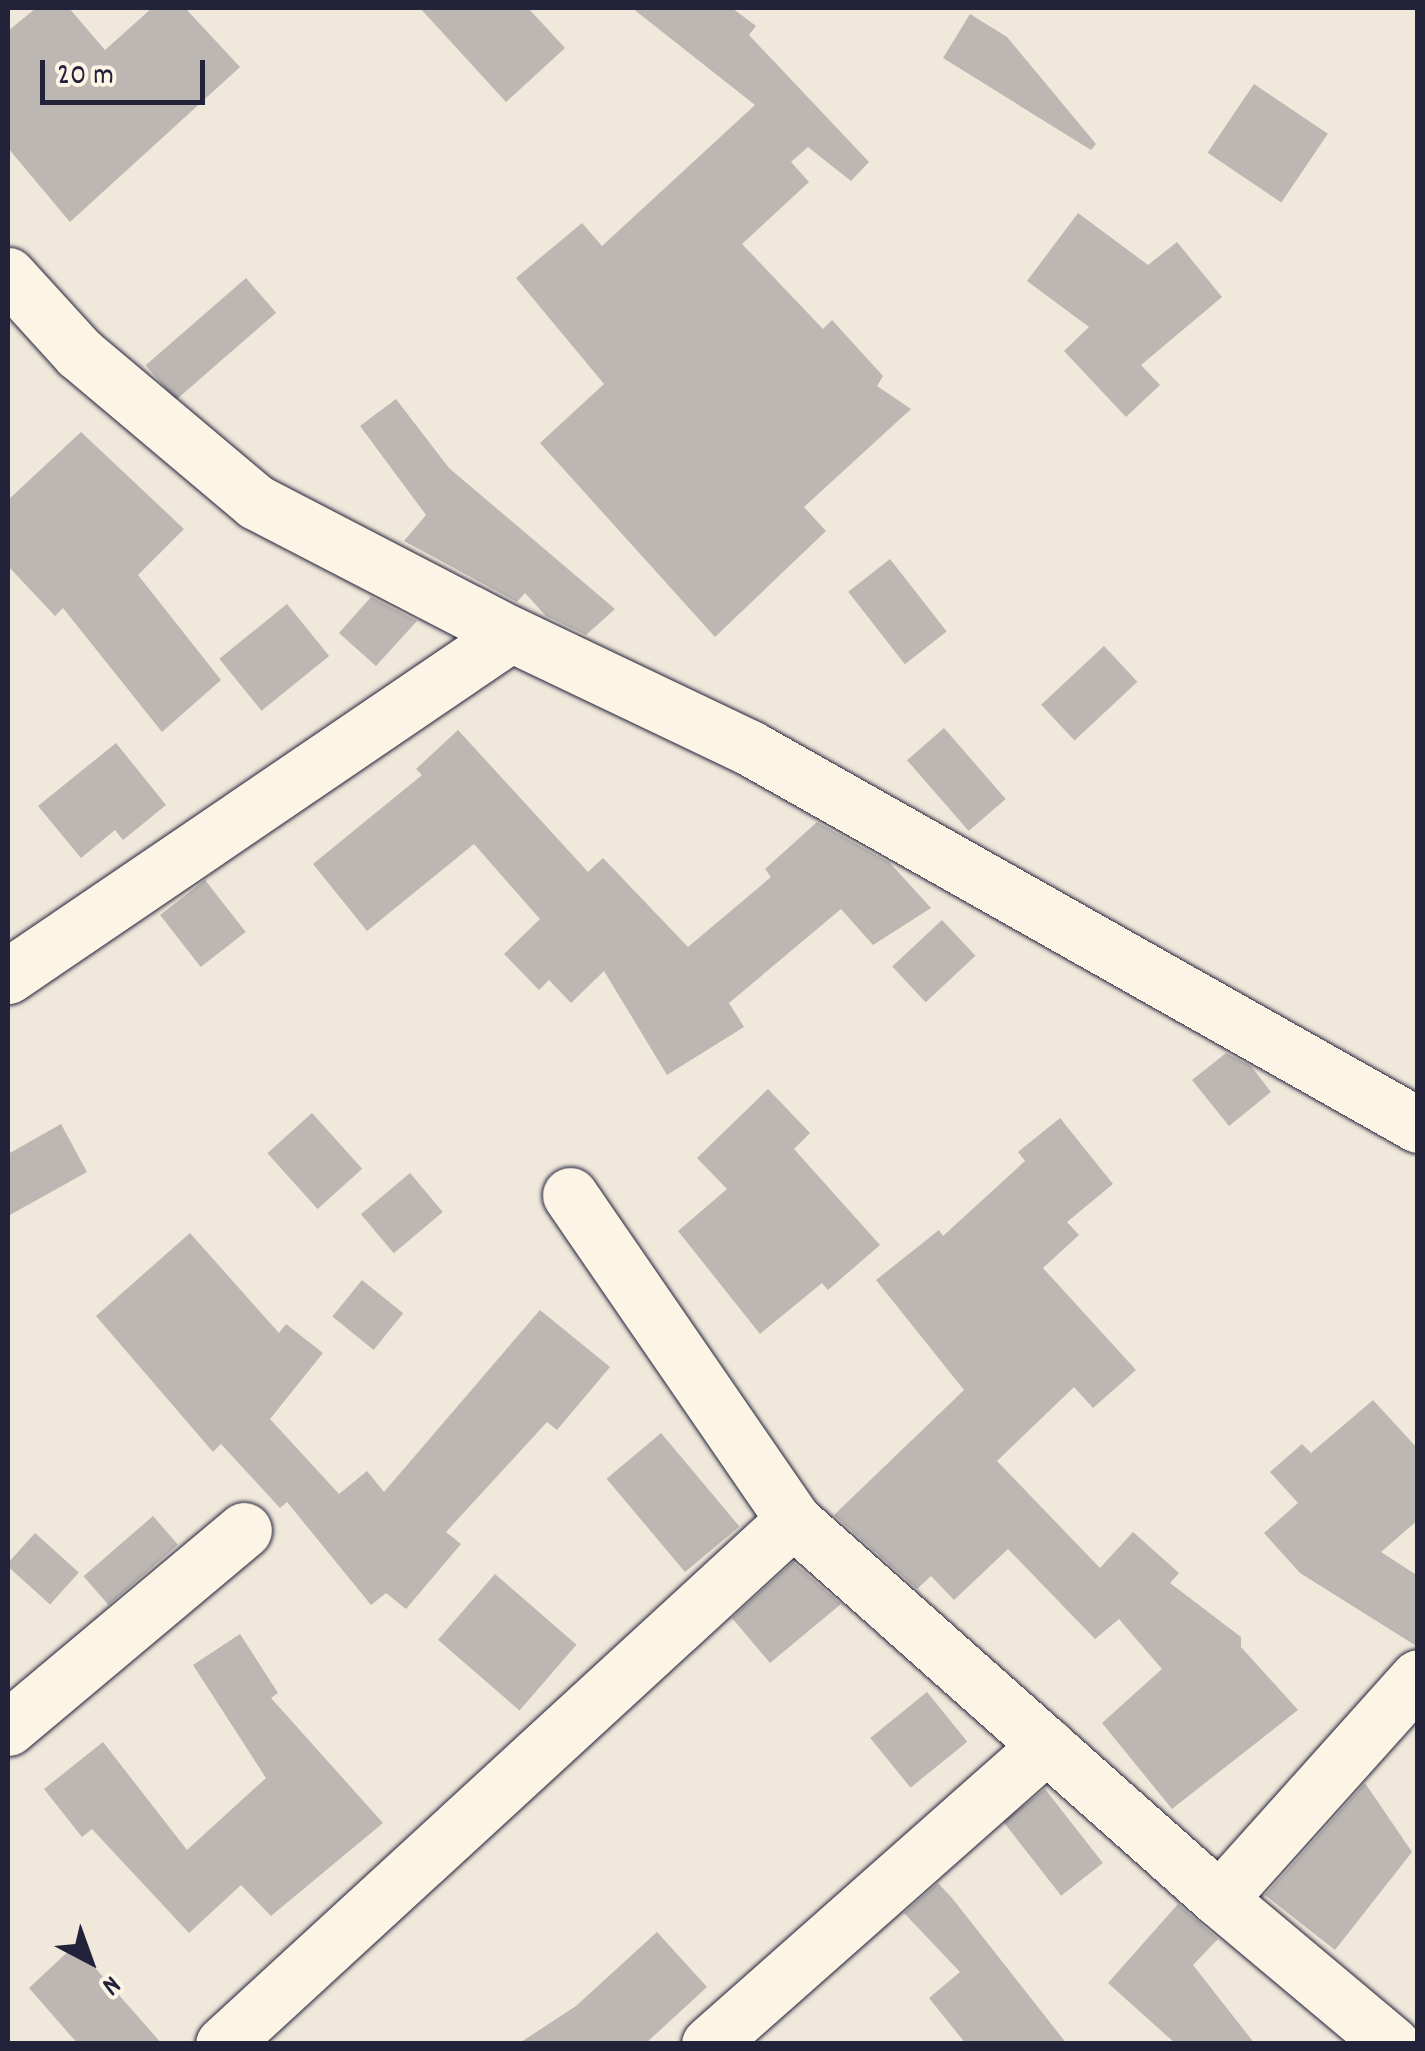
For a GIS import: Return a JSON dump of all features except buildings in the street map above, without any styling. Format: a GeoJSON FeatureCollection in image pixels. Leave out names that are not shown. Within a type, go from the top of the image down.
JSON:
{"type":"FeatureCollection","features":[{"type":"Feature","properties":{"kind":"street"},"geometry":{"type":"LineString","coordinates":[[8,275],[79,353],[256,502],[512,634],[750,748],[1418,1125]]}},
{"type":"Feature","properties":{"kind":"street"},"geometry":{"type":"LineString","coordinates":[[8,976],[512,634]]}},
{"type":"Feature","properties":{"kind":"street"},"geometry":{"type":"LineString","coordinates":[[570,1196],[793,1520],[1218,1899],[1392,2044]]}},
{"type":"Feature","properties":{"kind":"street"},"geometry":{"type":"LineString","coordinates":[[223,2044],[793,1520]]}},
{"type":"Feature","properties":{"kind":"street"},"geometry":{"type":"LineString","coordinates":[[8,1728],[244,1530]]}},
{"type":"Feature","properties":{"kind":"street"},"geometry":{"type":"LineString","coordinates":[[1218,1899],[1418,1676]]}},
{"type":"Feature","properties":{"kind":"street"},"geometry":{"type":"LineString","coordinates":[[709,2044],[1047,1745]]}}]}
